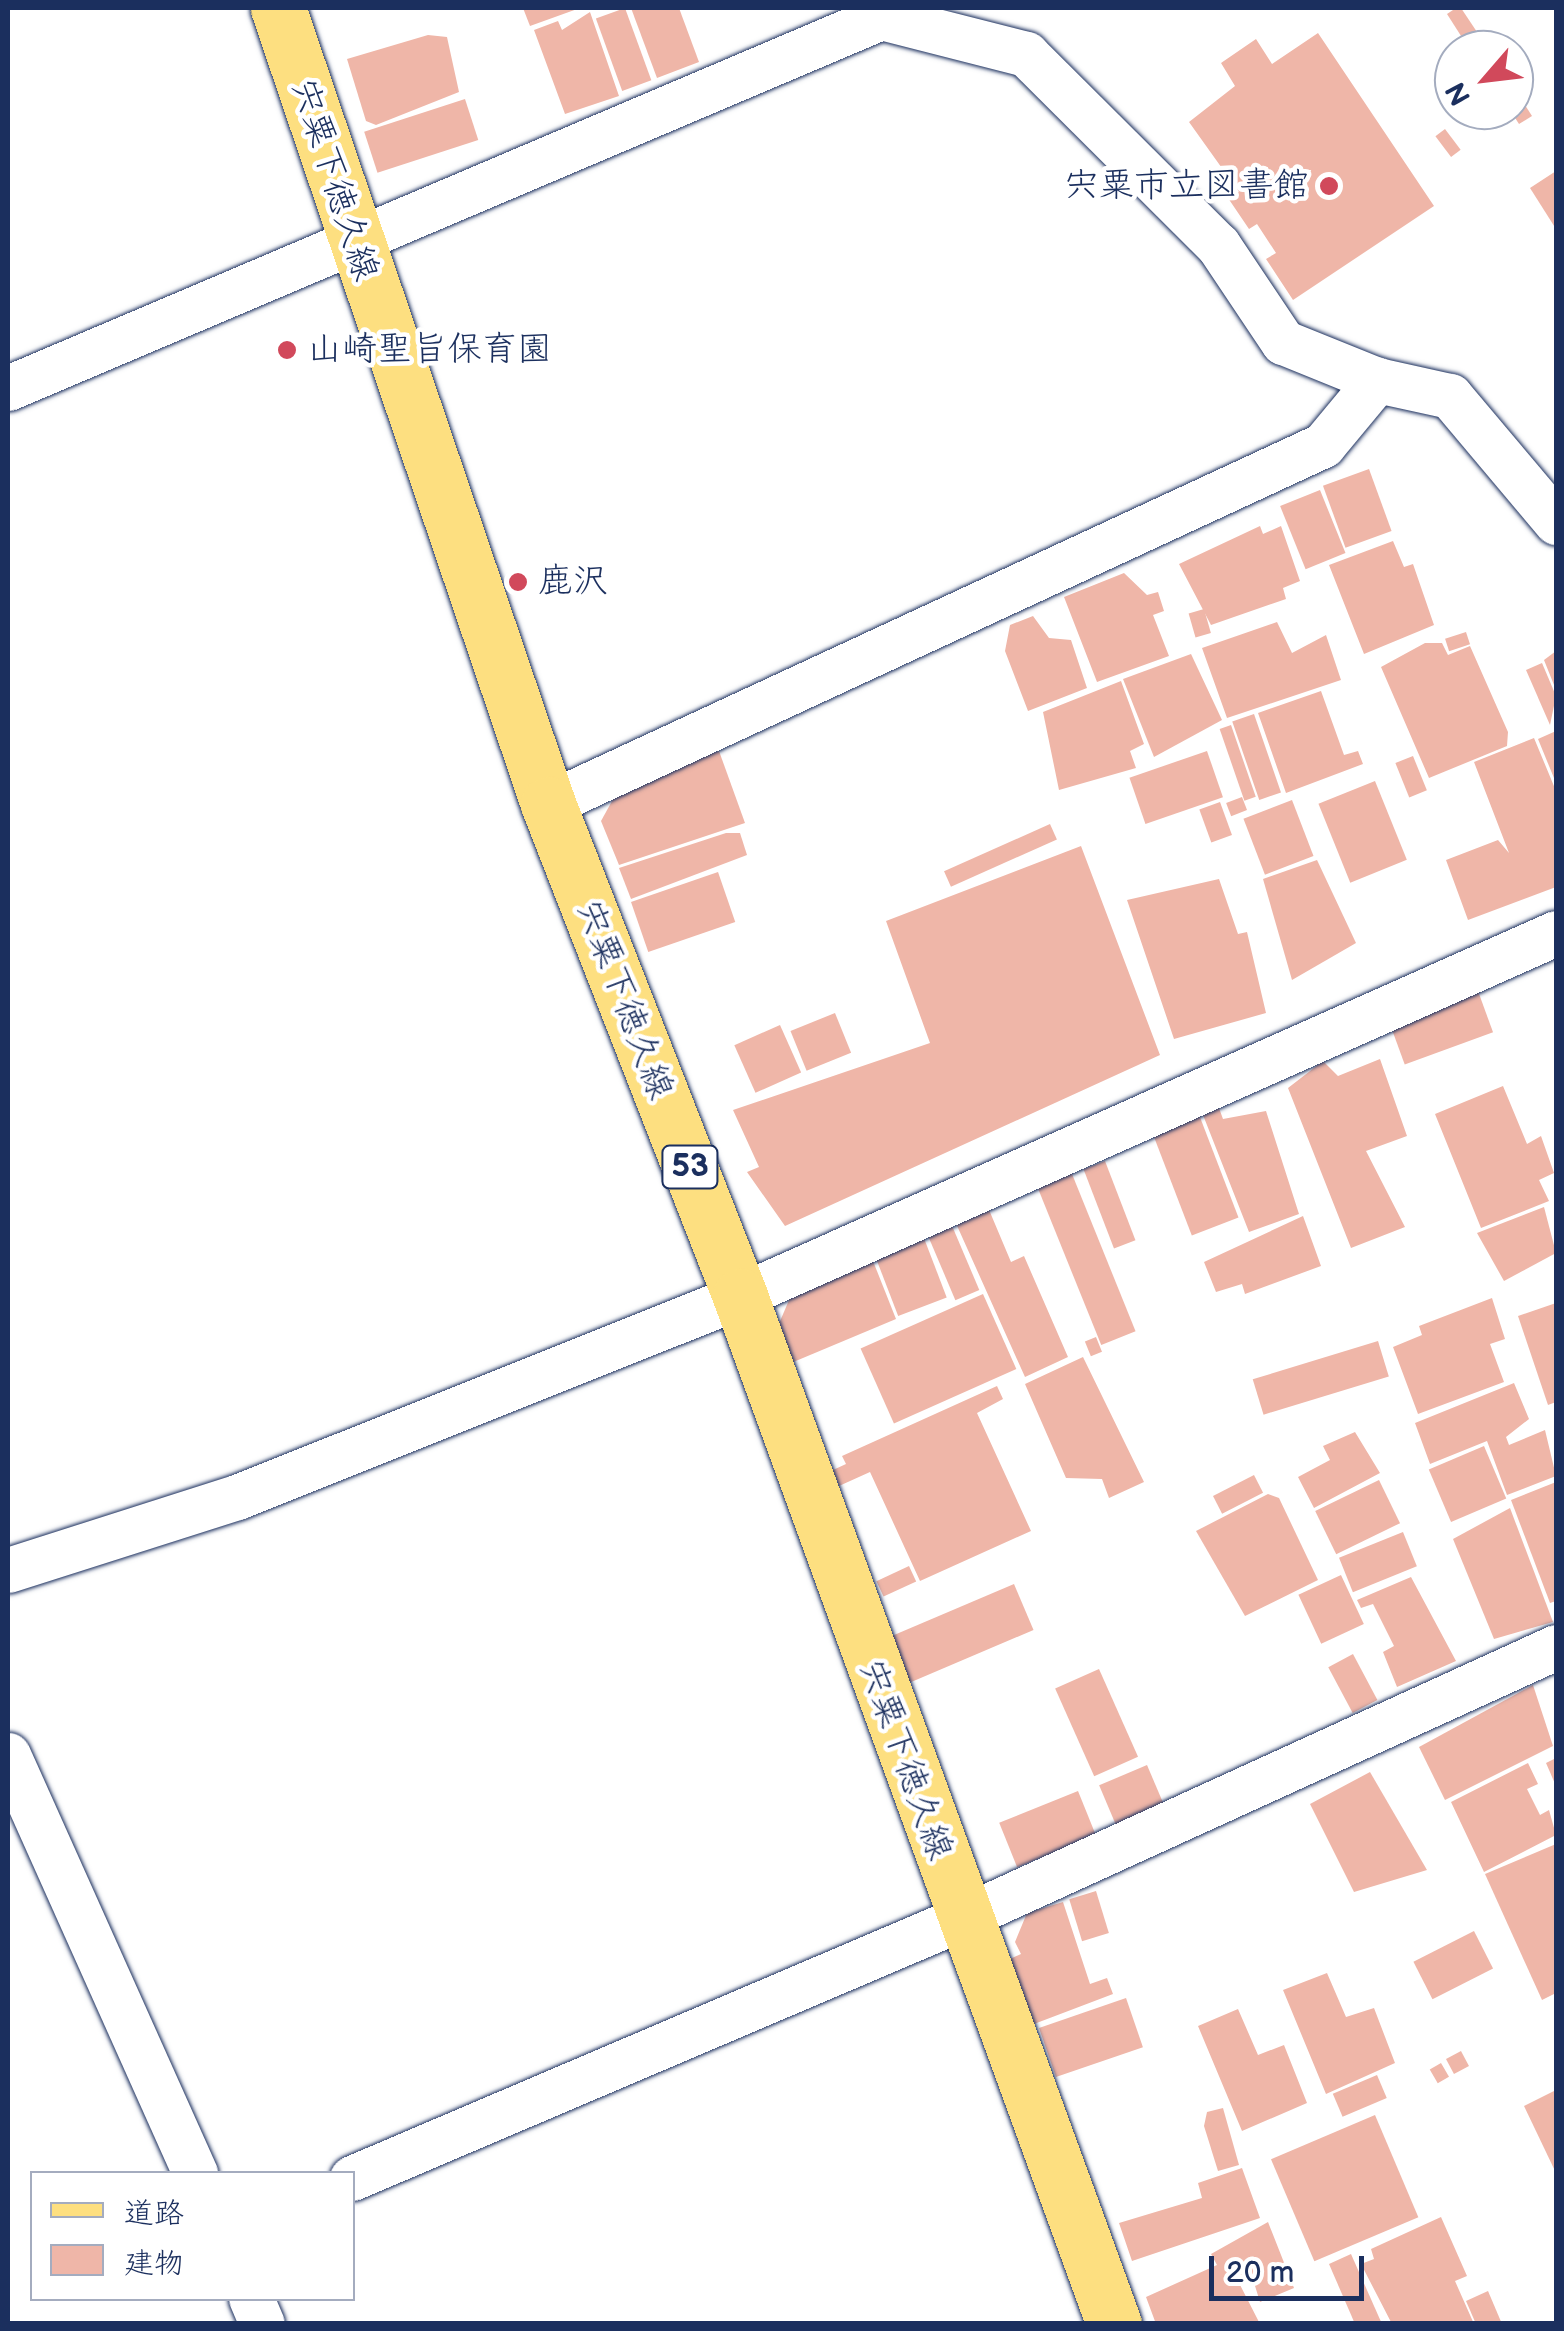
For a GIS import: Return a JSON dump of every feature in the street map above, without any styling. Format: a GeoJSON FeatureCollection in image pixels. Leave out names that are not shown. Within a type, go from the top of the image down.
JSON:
{"type":"FeatureCollection","features":[{"type":"Feature","properties":{"kind":"main road","name":"宍粟下徳久線"},"geometry":{"type":"LineString","coordinates":[[278,8],[354,246],[548,804],[740,1296],[962,1918],[1114,2324]]}},
{"type":"Feature","properties":{"kind":"street"},"geometry":{"type":"LineString","coordinates":[[8,388],[354,246],[878,12],[1026,54],[1218,245],[1283,342],[1376,380],[1450,396],[1556,522]]}},
{"type":"Feature","properties":{"kind":"street"},"geometry":{"type":"LineString","coordinates":[[548,804],[1323,445],[1376,380]]}},
{"type":"Feature","properties":{"kind":"street"},"geometry":{"type":"LineString","coordinates":[[8,1570],[238,1497],[740,1296],[1556,933]]}},
{"type":"Feature","properties":{"kind":"street"},"geometry":{"type":"LineString","coordinates":[[355,2177],[962,1918],[1556,1646]]}},
{"type":"Feature","properties":{"kind":"street"},"geometry":{"type":"LineString","coordinates":[[8,1754],[194,2171]]}},
{"type":"Feature","properties":{"kind":"building"},"geometry":{"type":"Polygon","coordinates":[[[523,8],[580,8],[530,26],[523,8]]]}},
{"type":"Feature","properties":{"kind":"building"},"geometry":{"type":"Polygon","coordinates":[[[625,8],[651,80],[622,91],[596,19],[625,8]]]}},
{"type":"Feature","properties":{"kind":"building"},"geometry":{"type":"Polygon","coordinates":[[[631,8],[679,8],[699,62],[657,78],[631,8]]]}},
{"type":"Feature","properties":{"kind":"building"},"geometry":{"type":"Polygon","coordinates":[[[1461,8],[1476,30],[1457,30],[1447,14],[1461,8]]]}},
{"type":"Feature","properties":{"kind":"building"},"geometry":{"type":"Polygon","coordinates":[[[590,12],[619,96],[565,114],[534,30],[558,21],[562,30],[590,12]]]}},
{"type":"Feature","properties":{"kind":"building"},"geometry":{"type":"Polygon","coordinates":[[[1318,33],[1434,206],[1293,300],[1266,259],[1276,253],[1257,224],[1249,229],[1228,198],[1239,192],[1189,122],[1235,86],[1221,63],[1256,39],[1272,64],[1318,33]]]}},
{"type":"Feature","properties":{"kind":"building"},"geometry":{"type":"Polygon","coordinates":[[[428,35],[447,37],[459,92],[376,125],[366,121],[347,59],[428,35]]]}},
{"type":"Feature","properties":{"kind":"building"},"geometry":{"type":"Polygon","coordinates":[[[465,99],[478,140],[377,173],[364,132],[465,99]]]}},
{"type":"Feature","properties":{"kind":"building"},"geometry":{"type":"Polygon","coordinates":[[[1444,130],[1461,150],[1451,157],[1435,136],[1444,130]]]}},
{"type":"Feature","properties":{"kind":"building"},"geometry":{"type":"Polygon","coordinates":[[[1556,171],[1556,229],[1530,188],[1556,171]]]}},
{"type":"Feature","properties":{"kind":"building"},"geometry":{"type":"Polygon","coordinates":[[[1369,469],[1392,531],[1346,548],[1323,486],[1369,469]]]}},
{"type":"Feature","properties":{"kind":"building"},"geometry":{"type":"Polygon","coordinates":[[[1320,490],[1345,553],[1306,569],[1280,506],[1320,490]]]}},
{"type":"Feature","properties":{"kind":"building"},"geometry":{"type":"Polygon","coordinates":[[[1260,526],[1263,534],[1281,526],[1300,581],[1283,588],[1286,599],[1211,625],[1179,564],[1260,526]]]}},
{"type":"Feature","properties":{"kind":"building"},"geometry":{"type":"Polygon","coordinates":[[[1393,541],[1404,567],[1413,564],[1434,625],[1364,654],[1329,565],[1393,541]]]}},
{"type":"Feature","properties":{"kind":"building"},"geometry":{"type":"Polygon","coordinates":[[[1124,573],[1147,595],[1158,592],[1164,611],[1153,615],[1169,656],[1097,682],[1064,597],[1124,573]]]}},
{"type":"Feature","properties":{"kind":"building"},"geometry":{"type":"Polygon","coordinates":[[[1204,609],[1211,633],[1196,637],[1189,613],[1204,609]]]}},
{"type":"Feature","properties":{"kind":"building"},"geometry":{"type":"Polygon","coordinates":[[[1033,616],[1049,638],[1071,640],[1087,688],[1028,711],[1005,651],[1010,625],[1033,616]]]}},
{"type":"Feature","properties":{"kind":"building"},"geometry":{"type":"Polygon","coordinates":[[[1277,622],[1292,653],[1326,635],[1341,680],[1227,718],[1202,648],[1277,622]]]}},
{"type":"Feature","properties":{"kind":"building"},"geometry":{"type":"Polygon","coordinates":[[[1466,632],[1470,644],[1449,651],[1445,639],[1466,632]]]}},
{"type":"Feature","properties":{"kind":"building"},"geometry":{"type":"Polygon","coordinates":[[[1425,643],[1442,643],[1448,655],[1470,646],[1508,732],[1507,746],[1429,778],[1381,667],[1425,643]]]}},
{"type":"Feature","properties":{"kind":"building"},"geometry":{"type":"Polygon","coordinates":[[[1556,651],[1556,690],[1544,660],[1556,651]]]}},
{"type":"Feature","properties":{"kind":"building"},"geometry":{"type":"Polygon","coordinates":[[[1191,654],[1222,720],[1154,757],[1123,679],[1191,654]]]}},
{"type":"Feature","properties":{"kind":"building"},"geometry":{"type":"Polygon","coordinates":[[[1542,663],[1556,696],[1550,725],[1526,670],[1542,663]]]}},
{"type":"Feature","properties":{"kind":"building"},"geometry":{"type":"Polygon","coordinates":[[[1121,681],[1144,744],[1130,751],[1136,768],[1059,790],[1043,712],[1121,681]]]}},
{"type":"Feature","properties":{"kind":"building"},"geometry":{"type":"Polygon","coordinates":[[[1321,691],[1344,755],[1358,751],[1363,764],[1286,793],[1258,713],[1321,691]]]}},
{"type":"Feature","properties":{"kind":"building"},"geometry":{"type":"Polygon","coordinates":[[[1254,714],[1281,792],[1259,800],[1232,721],[1254,714]]]}},
{"type":"Feature","properties":{"kind":"building"},"geometry":{"type":"Polygon","coordinates":[[[1231,725],[1256,797],[1244,801],[1220,729],[1231,725]]]}},
{"type":"Feature","properties":{"kind":"building"},"geometry":{"type":"Polygon","coordinates":[[[1556,731],[1556,783],[1538,739],[1556,731]]]}},
{"type":"Feature","properties":{"kind":"building"},"geometry":{"type":"Polygon","coordinates":[[[1534,738],[1556,791],[1556,887],[1468,920],[1446,860],[1498,840],[1509,853],[1474,762],[1534,738]]]}},
{"type":"Feature","properties":{"kind":"building"},"geometry":{"type":"Polygon","coordinates":[[[719,751],[745,823],[619,865],[601,821],[622,783],[719,751]]]}},
{"type":"Feature","properties":{"kind":"building"},"geometry":{"type":"Polygon","coordinates":[[[1207,751],[1223,797],[1145,824],[1129,778],[1207,751]]]}},
{"type":"Feature","properties":{"kind":"building"},"geometry":{"type":"Polygon","coordinates":[[[1413,756],[1427,790],[1409,797],[1395,763],[1413,756]]]}},
{"type":"Feature","properties":{"kind":"building"},"geometry":{"type":"Polygon","coordinates":[[[1375,781],[1407,860],[1350,883],[1318,804],[1375,781]]]}},
{"type":"Feature","properties":{"kind":"building"},"geometry":{"type":"Polygon","coordinates":[[[1242,797],[1247,810],[1231,816],[1226,803],[1242,797]]]}},
{"type":"Feature","properties":{"kind":"building"},"geometry":{"type":"Polygon","coordinates":[[[1292,800],[1314,856],[1265,875],[1243,819],[1292,800]]]}},
{"type":"Feature","properties":{"kind":"building"},"geometry":{"type":"Polygon","coordinates":[[[1220,802],[1232,835],[1211,842],[1199,810],[1220,802]]]}},
{"type":"Feature","properties":{"kind":"building"},"geometry":{"type":"Polygon","coordinates":[[[1050,824],[1057,840],[951,887],[944,871],[1050,824]]]}},
{"type":"Feature","properties":{"kind":"building"},"geometry":{"type":"Polygon","coordinates":[[[726,833],[740,833],[747,855],[631,899],[619,868],[726,833]]]}},
{"type":"Feature","properties":{"kind":"building"},"geometry":{"type":"Polygon","coordinates":[[[1081,846],[1160,1055],[785,1226],[747,1172],[759,1167],[733,1110],[930,1043],[886,921],[1081,846]]]}},
{"type":"Feature","properties":{"kind":"building"},"geometry":{"type":"Polygon","coordinates":[[[1317,860],[1356,943],[1292,980],[1263,879],[1317,860]]]}},
{"type":"Feature","properties":{"kind":"building"},"geometry":{"type":"Polygon","coordinates":[[[718,872],[735,922],[648,952],[631,902],[718,872]]]}},
{"type":"Feature","properties":{"kind":"building"},"geometry":{"type":"Polygon","coordinates":[[[1219,879],[1238,934],[1247,932],[1266,1013],[1174,1039],[1127,900],[1219,879]]]}},
{"type":"Feature","properties":{"kind":"building"},"geometry":{"type":"Polygon","coordinates":[[[1478,991],[1493,1032],[1405,1064],[1390,1023],[1478,991]]]}},
{"type":"Feature","properties":{"kind":"building"},"geometry":{"type":"Polygon","coordinates":[[[835,1013],[851,1053],[807,1071],[790,1031],[835,1013]]]}},
{"type":"Feature","properties":{"kind":"building"},"geometry":{"type":"Polygon","coordinates":[[[780,1025],[801,1073],[755,1093],[734,1045],[780,1025]]]}},
{"type":"Feature","properties":{"kind":"building"},"geometry":{"type":"Polygon","coordinates":[[[1380,1059],[1407,1136],[1366,1151],[1405,1227],[1351,1248],[1288,1088],[1323,1061],[1338,1076],[1380,1059]]]}},
{"type":"Feature","properties":{"kind":"building"},"geometry":{"type":"Polygon","coordinates":[[[1503,1086],[1527,1144],[1541,1136],[1554,1173],[1539,1180],[1549,1201],[1481,1228],[1435,1114],[1503,1086]]]}},
{"type":"Feature","properties":{"kind":"building"},"geometry":{"type":"Polygon","coordinates":[[[1219,1108],[1223,1119],[1266,1111],[1299,1214],[1249,1232],[1203,1115],[1219,1108]]]}},
{"type":"Feature","properties":{"kind":"building"},"geometry":{"type":"Polygon","coordinates":[[[1198,1112],[1238,1217],[1192,1235],[1151,1130],[1198,1112]]]}},
{"type":"Feature","properties":{"kind":"building"},"geometry":{"type":"Polygon","coordinates":[[[1105,1161],[1135,1240],[1114,1249],[1084,1169],[1105,1161]]]}},
{"type":"Feature","properties":{"kind":"building"},"geometry":{"type":"Polygon","coordinates":[[[1070,1169],[1136,1331],[1101,1345],[1036,1183],[1070,1169]]]}},
{"type":"Feature","properties":{"kind":"building"},"geometry":{"type":"Polygon","coordinates":[[[987,1205],[1011,1262],[1024,1256],[1068,1357],[1025,1377],[954,1219],[987,1205]]]}},
{"type":"Feature","properties":{"kind":"building"},"geometry":{"type":"Polygon","coordinates":[[[1544,1207],[1556,1253],[1504,1281],[1477,1233],[1544,1207]]]}},
{"type":"Feature","properties":{"kind":"building"},"geometry":{"type":"Polygon","coordinates":[[[1303,1216],[1321,1266],[1245,1294],[1242,1284],[1216,1292],[1204,1262],[1303,1216]]]}},
{"type":"Feature","properties":{"kind":"building"},"geometry":{"type":"Polygon","coordinates":[[[950,1221],[979,1290],[955,1300],[926,1231],[950,1221]]]}},
{"type":"Feature","properties":{"kind":"building"},"geometry":{"type":"Polygon","coordinates":[[[922,1233],[947,1297],[898,1316],[873,1252],[922,1233]]]}},
{"type":"Feature","properties":{"kind":"building"},"geometry":{"type":"Polygon","coordinates":[[[871,1256],[896,1319],[791,1363],[778,1326],[795,1286],[871,1256]]]}},
{"type":"Feature","properties":{"kind":"building"},"geometry":{"type":"Polygon","coordinates":[[[983,1294],[1016,1369],[894,1423],[861,1349],[983,1294]]]}},
{"type":"Feature","properties":{"kind":"building"},"geometry":{"type":"Polygon","coordinates":[[[1492,1298],[1505,1339],[1490,1344],[1504,1382],[1418,1414],[1393,1347],[1422,1335],[1419,1326],[1492,1298]]]}},
{"type":"Feature","properties":{"kind":"building"},"geometry":{"type":"Polygon","coordinates":[[[1556,1303],[1556,1402],[1548,1405],[1518,1316],[1556,1303]]]}},
{"type":"Feature","properties":{"kind":"building"},"geometry":{"type":"Polygon","coordinates":[[[1096,1337],[1102,1352],[1091,1356],[1085,1341],[1096,1337]]]}},
{"type":"Feature","properties":{"kind":"building"},"geometry":{"type":"Polygon","coordinates":[[[1378,1341],[1389,1376],[1264,1415],[1253,1379],[1378,1341]]]}},
{"type":"Feature","properties":{"kind":"building"},"geometry":{"type":"Polygon","coordinates":[[[1083,1357],[1144,1482],[1109,1498],[1102,1479],[1066,1478],[1025,1384],[1083,1357]]]}},
{"type":"Feature","properties":{"kind":"building"},"geometry":{"type":"Polygon","coordinates":[[[1514,1383],[1529,1419],[1506,1437],[1509,1445],[1545,1430],[1556,1476],[1507,1495],[1487,1441],[1430,1464],[1415,1423],[1514,1383]]]}},
{"type":"Feature","properties":{"kind":"building"},"geometry":{"type":"Polygon","coordinates":[[[997,1386],[1003,1399],[977,1413],[1031,1531],[920,1581],[870,1472],[839,1486],[833,1470],[846,1464],[842,1456],[997,1386]]]}},
{"type":"Feature","properties":{"kind":"building"},"geometry":{"type":"Polygon","coordinates":[[[1355,1432],[1380,1473],[1314,1508],[1298,1477],[1330,1460],[1323,1446],[1355,1432]]]}},
{"type":"Feature","properties":{"kind":"building"},"geometry":{"type":"Polygon","coordinates":[[[1484,1446],[1506,1498],[1451,1522],[1429,1469],[1484,1446]]]}},
{"type":"Feature","properties":{"kind":"building"},"geometry":{"type":"Polygon","coordinates":[[[1254,1475],[1263,1493],[1222,1514],[1213,1496],[1254,1475]]]}},
{"type":"Feature","properties":{"kind":"building"},"geometry":{"type":"Polygon","coordinates":[[[1379,1480],[1400,1523],[1336,1554],[1315,1511],[1379,1480]]]}},
{"type":"Feature","properties":{"kind":"building"},"geometry":{"type":"Polygon","coordinates":[[[1556,1482],[1556,1601],[1550,1603],[1511,1500],[1556,1482]]]}},
{"type":"Feature","properties":{"kind":"building"},"geometry":{"type":"Polygon","coordinates":[[[1268,1494],[1279,1498],[1318,1580],[1245,1616],[1196,1531],[1268,1494]]]}},
{"type":"Feature","properties":{"kind":"building"},"geometry":{"type":"Polygon","coordinates":[[[1510,1508],[1553,1622],[1494,1639],[1453,1539],[1510,1508]]]}},
{"type":"Feature","properties":{"kind":"building"},"geometry":{"type":"Polygon","coordinates":[[[1403,1532],[1417,1566],[1353,1592],[1339,1558],[1403,1532]]]}},
{"type":"Feature","properties":{"kind":"building"},"geometry":{"type":"Polygon","coordinates":[[[909,1566],[916,1581],[884,1597],[876,1581],[909,1566]]]}},
{"type":"Feature","properties":{"kind":"building"},"geometry":{"type":"Polygon","coordinates":[[[1341,1575],[1364,1624],[1321,1644],[1298,1595],[1341,1575]]]}},
{"type":"Feature","properties":{"kind":"building"},"geometry":{"type":"Polygon","coordinates":[[[1411,1577],[1456,1661],[1397,1687],[1383,1652],[1394,1646],[1373,1604],[1361,1608],[1357,1600],[1411,1577]]]}},
{"type":"Feature","properties":{"kind":"building"},"geometry":{"type":"Polygon","coordinates":[[[1014,1584],[1034,1630],[908,1683],[889,1637],[1014,1584]]]}},
{"type":"Feature","properties":{"kind":"building"},"geometry":{"type":"Polygon","coordinates":[[[1353,1654],[1377,1700],[1353,1713],[1328,1667],[1353,1654]]]}},
{"type":"Feature","properties":{"kind":"building"},"geometry":{"type":"Polygon","coordinates":[[[1099,1669],[1138,1757],[1094,1776],[1055,1689],[1099,1669]]]}},
{"type":"Feature","properties":{"kind":"building"},"geometry":{"type":"Polygon","coordinates":[[[1533,1685],[1553,1746],[1445,1800],[1419,1747],[1533,1685]]]}},
{"type":"Feature","properties":{"kind":"building"},"geometry":{"type":"Polygon","coordinates":[[[1556,1758],[1556,1786],[1546,1763],[1556,1758]]]}},
{"type":"Feature","properties":{"kind":"building"},"geometry":{"type":"Polygon","coordinates":[[[1528,1763],[1538,1784],[1527,1789],[1540,1815],[1549,1810],[1556,1835],[1484,1872],[1451,1802],[1528,1763]]]}},
{"type":"Feature","properties":{"kind":"building"},"geometry":{"type":"Polygon","coordinates":[[[1147,1765],[1164,1805],[1116,1825],[1099,1785],[1147,1765]]]}},
{"type":"Feature","properties":{"kind":"building"},"geometry":{"type":"Polygon","coordinates":[[[1370,1772],[1427,1870],[1354,1892],[1310,1804],[1370,1772]]]}},
{"type":"Feature","properties":{"kind":"building"},"geometry":{"type":"Polygon","coordinates":[[[1078,1791],[1096,1836],[1017,1867],[999,1823],[1078,1791]]]}},
{"type":"Feature","properties":{"kind":"building"},"geometry":{"type":"Polygon","coordinates":[[[1556,1844],[1556,1993],[1542,2000],[1485,1874],[1556,1844]]]}},
{"type":"Feature","properties":{"kind":"building"},"geometry":{"type":"Polygon","coordinates":[[[1096,1891],[1109,1933],[1082,1941],[1069,1899],[1096,1891]]]}},
{"type":"Feature","properties":{"kind":"building"},"geometry":{"type":"Polygon","coordinates":[[[1063,1902],[1090,1984],[1107,1978],[1113,1994],[1034,2024],[1010,1959],[1021,1954],[1015,1942],[1027,1913],[1063,1902]]]}},
{"type":"Feature","properties":{"kind":"building"},"geometry":{"type":"Polygon","coordinates":[[[1474,1931],[1493,1968],[1432,1999],[1413,1962],[1474,1931]]]}},
{"type":"Feature","properties":{"kind":"building"},"geometry":{"type":"Polygon","coordinates":[[[1327,1973],[1346,2017],[1374,2008],[1395,2063],[1326,2094],[1283,1990],[1327,1973]]]}},
{"type":"Feature","properties":{"kind":"building"},"geometry":{"type":"Polygon","coordinates":[[[1126,1998],[1143,2047],[1056,2077],[1039,2028],[1126,1998]]]}},
{"type":"Feature","properties":{"kind":"building"},"geometry":{"type":"Polygon","coordinates":[[[1238,2009],[1258,2055],[1284,2045],[1307,2103],[1242,2131],[1198,2026],[1238,2009]]]}},
{"type":"Feature","properties":{"kind":"building"},"geometry":{"type":"Polygon","coordinates":[[[1461,2051],[1469,2066],[1454,2074],[1446,2059],[1461,2051]]]}},
{"type":"Feature","properties":{"kind":"building"},"geometry":{"type":"Polygon","coordinates":[[[1441,2063],[1449,2077],[1438,2083],[1430,2070],[1441,2063]]]}},
{"type":"Feature","properties":{"kind":"building"},"geometry":{"type":"Polygon","coordinates":[[[1377,2075],[1387,2098],[1343,2117],[1333,2094],[1377,2075]]]}},
{"type":"Feature","properties":{"kind":"building"},"geometry":{"type":"Polygon","coordinates":[[[1556,2090],[1556,2173],[1524,2106],[1556,2090]]]}},
{"type":"Feature","properties":{"kind":"building"},"geometry":{"type":"Polygon","coordinates":[[[1223,2108],[1239,2165],[1218,2171],[1204,2126],[1207,2112],[1223,2108]]]}},
{"type":"Feature","properties":{"kind":"building"},"geometry":{"type":"Polygon","coordinates":[[[1375,2115],[1418,2217],[1314,2261],[1271,2159],[1375,2115]]]}},
{"type":"Feature","properties":{"kind":"building"},"geometry":{"type":"Polygon","coordinates":[[[1242,2168],[1260,2218],[1132,2261],[1119,2223],[1202,2198],[1198,2183],[1242,2168]]]}},
{"type":"Feature","properties":{"kind":"building"},"geometry":{"type":"Polygon","coordinates":[[[1441,2217],[1467,2276],[1455,2281],[1474,2324],[1392,2324],[1361,2264],[1374,2259],[1371,2249],[1441,2217]]]}},
{"type":"Feature","properties":{"kind":"building"},"geometry":{"type":"Polygon","coordinates":[[[1268,2222],[1294,2288],[1260,2302],[1251,2273],[1237,2279],[1260,2324],[1156,2324],[1146,2297],[1217,2265],[1211,2254],[1268,2222]]]}},
{"type":"Feature","properties":{"kind":"building"},"geometry":{"type":"Polygon","coordinates":[[[1351,2254],[1382,2324],[1355,2324],[1329,2264],[1351,2254]]]}},
{"type":"Feature","properties":{"kind":"building"},"geometry":{"type":"Polygon","coordinates":[[[1488,2291],[1502,2324],[1476,2324],[1466,2301],[1488,2291]]]}},
{"type":"Feature","properties":{"kind":"place","name":"宍粟市立図書館"},"geometry":{"type":"Point","coordinates":[1329,186]}},
{"type":"Feature","properties":{"kind":"place","name":"山崎聖旨保育園"},"geometry":{"type":"Point","coordinates":[287,350]}},
{"type":"Feature","properties":{"kind":"place","name":"鹿沢"},"geometry":{"type":"Point","coordinates":[518,582]}}]}
